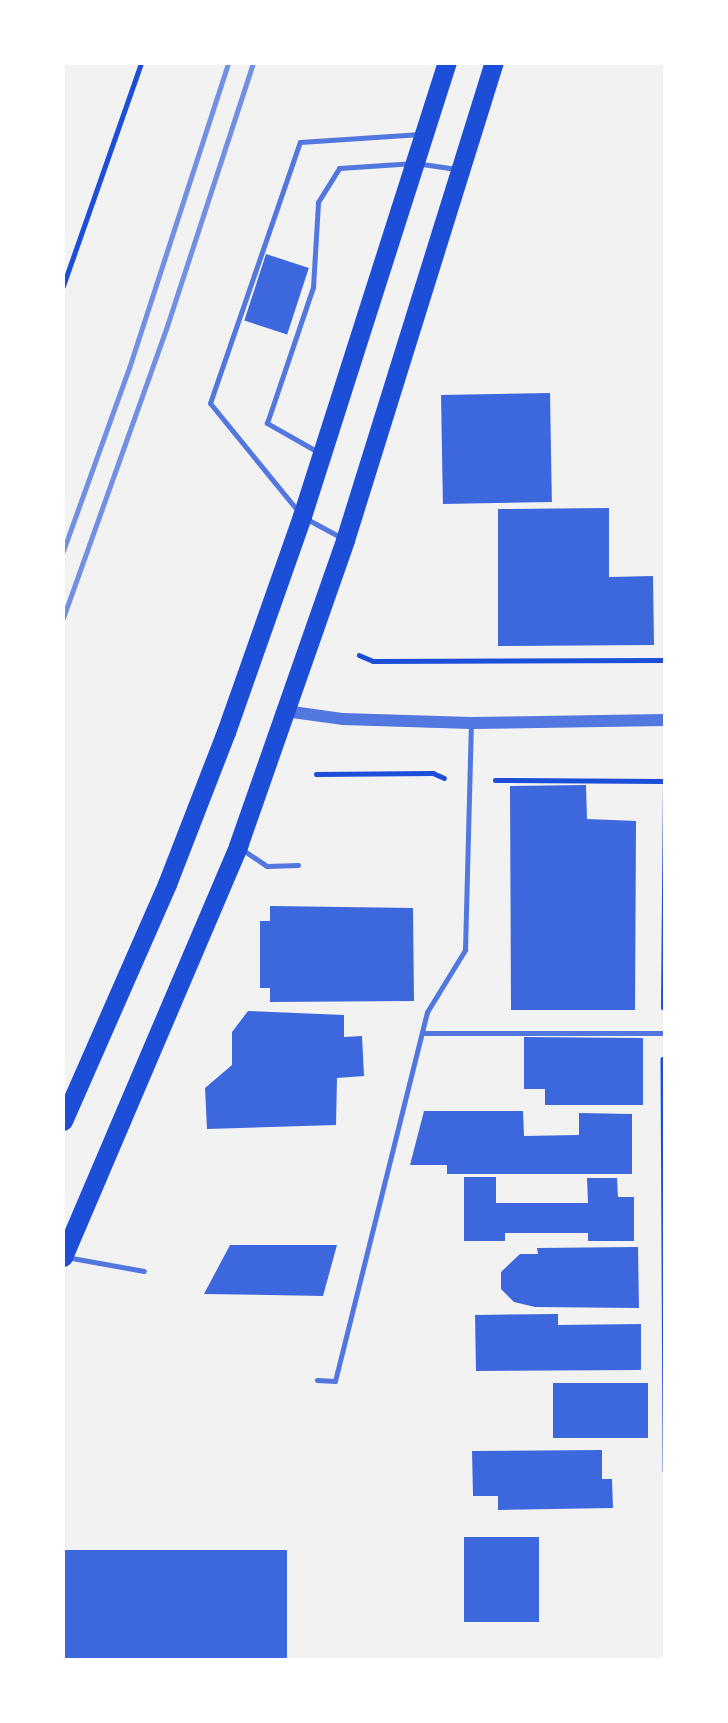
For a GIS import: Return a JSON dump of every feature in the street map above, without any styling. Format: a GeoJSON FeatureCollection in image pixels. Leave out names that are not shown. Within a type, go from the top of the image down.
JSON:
{"type":"FeatureCollection","features":[{"type":"Feature","properties":{"kind":"highway"},"geometry":{"type":"LineString","coordinates":[[63,1121],[177,861],[302,516],[447,63]]}},
{"type":"Feature","properties":{"kind":"highway"},"geometry":{"type":"LineString","coordinates":[[63,1257],[238,846],[345,540],[494,63]]}},
{"type":"Feature","properties":{"kind":"street"},"geometry":{"type":"LineString","coordinates":[[285,711],[342,719],[471,723],[665,720]]}},
{"type":"Feature","properties":{"kind":"lane"},"geometry":{"type":"LineString","coordinates":[[345,540],[302,516],[210,403],[300,142],[424,134]]}},
{"type":"Feature","properties":{"kind":"lane"},"geometry":{"type":"LineString","coordinates":[[321,454],[267,423],[313,288],[318,202],[339,168],[415,163],[460,169]]}},
{"type":"Feature","properties":{"kind":"lane"},"geometry":{"type":"LineString","coordinates":[[317,1380],[335,1381],[427,1013],[465,950],[471,723]]}},
{"type":"Feature","properties":{"kind":"lane"},"geometry":{"type":"LineString","coordinates":[[238,846],[267,866],[299,865]]}},
{"type":"Feature","properties":{"kind":"lane"},"geometry":{"type":"LineString","coordinates":[[422,1034],[664,1034]]}},
{"type":"Feature","properties":{"kind":"lane"},"geometry":{"type":"LineString","coordinates":[[63,1257],[144,1271]]}},
{"type":"Feature","properties":{"kind":"path"},"geometry":{"type":"LineString","coordinates":[[63,286],[141,63]]}},
{"type":"Feature","properties":{"kind":"path"},"geometry":{"type":"LineString","coordinates":[[359,655],[373,661],[665,660]]}},
{"type":"Feature","properties":{"kind":"path"},"geometry":{"type":"LineString","coordinates":[[665,781],[665,1471]]}},
{"type":"Feature","properties":{"kind":"building"},"geometry":{"type":"Polygon","coordinates":[[[266,254],[309,268],[287,334],[244,321],[266,254]]]}},
{"type":"Feature","properties":{"kind":"building"},"geometry":{"type":"Polygon","coordinates":[[[550,393],[552,502],[443,504],[441,395],[550,393]]]}},
{"type":"Feature","properties":{"kind":"building"},"geometry":{"type":"Polygon","coordinates":[[[609,508],[609,577],[653,576],[654,645],[498,646],[498,509],[609,508]]]}},
{"type":"Feature","properties":{"kind":"building"},"geometry":{"type":"Polygon","coordinates":[[[586,785],[587,819],[636,821],[635,1010],[511,1010],[510,786],[586,785]]]}},
{"type":"Feature","properties":{"kind":"building"},"geometry":{"type":"Polygon","coordinates":[[[270,906],[413,908],[414,1001],[270,1002],[270,988],[260,988],[260,921],[270,921],[270,906]]]}},
{"type":"Feature","properties":{"kind":"building"},"geometry":{"type":"Polygon","coordinates":[[[248,1011],[344,1015],[344,1037],[362,1036],[364,1076],[337,1078],[336,1125],[207,1129],[205,1088],[232,1065],[232,1032],[248,1011]]]}},
{"type":"Feature","properties":{"kind":"building"},"geometry":{"type":"Polygon","coordinates":[[[524,1037],[643,1038],[643,1105],[545,1105],[545,1089],[524,1089],[524,1037]]]}},
{"type":"Feature","properties":{"kind":"building"},"geometry":{"type":"Polygon","coordinates":[[[424,1111],[523,1111],[524,1136],[579,1135],[579,1113],[632,1114],[632,1174],[447,1174],[447,1165],[410,1165],[424,1111]]]}},
{"type":"Feature","properties":{"kind":"building"},"geometry":{"type":"Polygon","coordinates":[[[464,1177],[496,1177],[496,1203],[588,1203],[587,1178],[617,1178],[618,1197],[634,1197],[634,1241],[588,1241],[588,1233],[505,1233],[505,1241],[464,1241],[464,1177]]]}},
{"type":"Feature","properties":{"kind":"building"},"geometry":{"type":"Polygon","coordinates":[[[230,1245],[337,1245],[323,1296],[204,1294],[230,1245]]]}},
{"type":"Feature","properties":{"kind":"building"},"geometry":{"type":"Polygon","coordinates":[[[638,1247],[639,1308],[535,1307],[514,1302],[501,1289],[501,1272],[520,1254],[538,1254],[537,1248],[638,1247]]]}},
{"type":"Feature","properties":{"kind":"building"},"geometry":{"type":"Polygon","coordinates":[[[558,1314],[558,1325],[641,1324],[641,1370],[476,1371],[475,1315],[558,1314]]]}},
{"type":"Feature","properties":{"kind":"building"},"geometry":{"type":"Polygon","coordinates":[[[553,1383],[648,1383],[648,1438],[553,1438],[553,1383]]]}},
{"type":"Feature","properties":{"kind":"building"},"geometry":{"type":"Polygon","coordinates":[[[602,1450],[602,1479],[612,1479],[613,1508],[498,1510],[498,1496],[473,1496],[472,1451],[602,1450]]]}},
{"type":"Feature","properties":{"kind":"building"},"geometry":{"type":"Polygon","coordinates":[[[464,1537],[539,1537],[539,1622],[464,1622],[464,1537]]]}},
{"type":"Feature","properties":{"kind":"building"},"geometry":{"type":"Polygon","coordinates":[[[63,1550],[287,1550],[287,1660],[63,1660],[63,1550]]]}},
{"type":"Feature","properties":{"kind":"railway"},"geometry":{"type":"LineString","coordinates":[[63,551],[129,368],[228,63]]}},
{"type":"Feature","properties":{"kind":"railway"},"geometry":{"type":"LineString","coordinates":[[63,618],[166,329],[253,63]]}}]}
